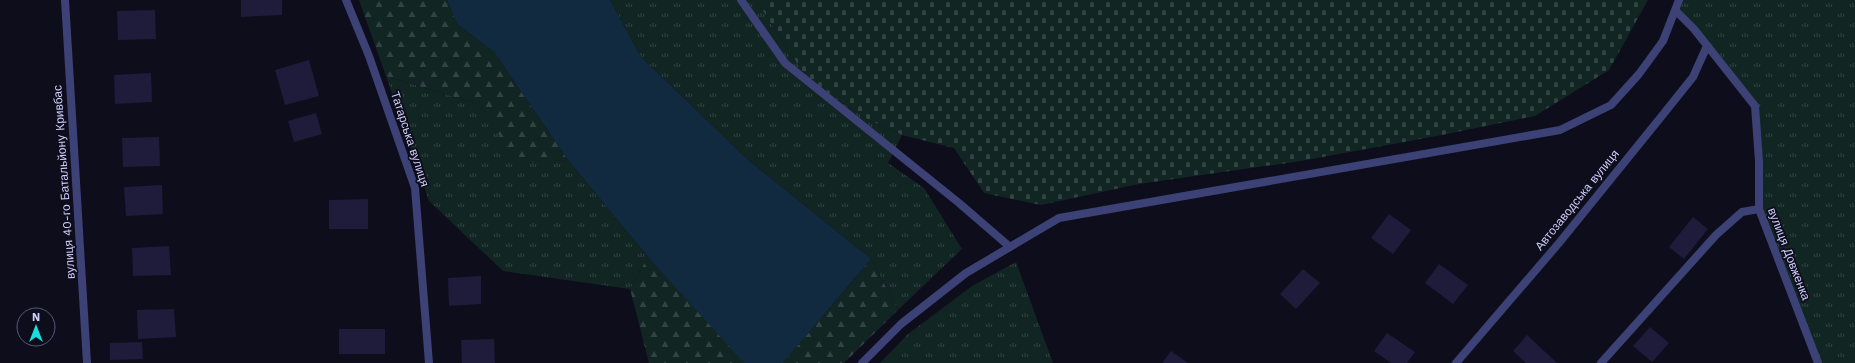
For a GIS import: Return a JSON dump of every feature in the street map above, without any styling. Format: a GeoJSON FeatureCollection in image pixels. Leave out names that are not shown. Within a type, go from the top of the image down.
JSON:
{"type":"FeatureCollection","features":[{"type":"Feature","properties":{"kind":"street","name":"вулиця 40-го Батальйону Кривбас"},"geometry":{"type":"LineString","coordinates":[[65,0],[87,363]]}},
{"type":"Feature","properties":{"kind":"street","name":"Татарська вулиця"},"geometry":{"type":"LineString","coordinates":[[346,0],[369,56],[415,188],[429,363]]}},
{"type":"Feature","properties":{"kind":"street"},"geometry":{"type":"LineString","coordinates":[[741,0],[785,63],[953,198],[1010,247]]}},
{"type":"Feature","properties":{"kind":"street"},"geometry":{"type":"LineString","coordinates":[[862,363],[901,324],[966,273],[1059,218],[1560,130],[1611,105],[1639,74],[1663,41],[1676,11],[1679,0]]}},
{"type":"Feature","properties":{"kind":"street","name":"вулиця Довженка"},"geometry":{"type":"LineString","coordinates":[[1676,11],[1707,46],[1755,106],[1759,161],[1759,209],[1818,363]]}},
{"type":"Feature","properties":{"kind":"street","name":"Автозаводська вулиця"},"geometry":{"type":"LineString","coordinates":[[1456,363],[1559,243],[1666,111],[1693,76],[1707,46]]}},
{"type":"Feature","properties":{"kind":"street"},"geometry":{"type":"LineString","coordinates":[[1601,363],[1716,234],[1742,212],[1759,209]]}},
{"type":"Feature","properties":{"kind":"green space"},"geometry":{"type":"Polygon","coordinates":[[[359,0],[447,0],[457,24],[494,52],[568,160],[518,163],[478,104],[386,76],[359,0]]]}},
{"type":"Feature","properties":{"kind":"green space"},"geometry":{"type":"Polygon","coordinates":[[[610,0],[756,0],[809,81],[869,120],[902,135],[888,163],[924,188],[962,249],[898,310],[871,259],[747,159],[641,57],[610,0]]]}},
{"type":"Feature","properties":{"kind":"green space"},"geometry":{"type":"Polygon","coordinates":[[[756,0],[1648,0],[1609,70],[1535,116],[1301,161],[1139,184],[1041,205],[984,193],[954,148],[902,135],[869,120],[809,81],[756,0]]]}},
{"type":"Feature","properties":{"kind":"green space"},"geometry":{"type":"Polygon","coordinates":[[[1679,0],[1855,0],[1855,363],[1818,363],[1759,209],[1755,106],[1676,11],[1679,0]]]}},
{"type":"Feature","properties":{"kind":"green space"},"geometry":{"type":"Polygon","coordinates":[[[386,76],[478,104],[518,162],[568,160],[648,257],[630,289],[503,271],[429,201],[386,76]]]}},
{"type":"Feature","properties":{"kind":"green space"},"geometry":{"type":"Polygon","coordinates":[[[648,257],[744,363],[649,363],[630,289],[648,257]]]}},
{"type":"Feature","properties":{"kind":"green space"},"geometry":{"type":"Polygon","coordinates":[[[871,259],[898,310],[844,363],[783,363],[871,259]]]}},
{"type":"Feature","properties":{"kind":"green space"},"geometry":{"type":"Polygon","coordinates":[[[1016,262],[1053,363],[880,363],[908,334],[972,286],[1016,262]]]}},
{"type":"Feature","properties":{"kind":"water"},"geometry":{"type":"Polygon","coordinates":[[[447,0],[610,0],[641,57],[747,159],[871,259],[783,363],[744,363],[648,257],[568,160],[494,52],[457,24],[447,0]]]}},
{"type":"Feature","properties":{"kind":"building"},"geometry":{"type":"Polygon","coordinates":[[[241,0],[282,0],[282,15],[241,17],[241,0]]]}},
{"type":"Feature","properties":{"kind":"building"},"geometry":{"type":"Polygon","coordinates":[[[155,10],[156,39],[118,40],[117,11],[155,10]]]}},
{"type":"Feature","properties":{"kind":"building"},"geometry":{"type":"Polygon","coordinates":[[[309,60],[319,96],[285,105],[275,70],[309,60]]]}},
{"type":"Feature","properties":{"kind":"building"},"geometry":{"type":"Polygon","coordinates":[[[151,73],[152,102],[115,104],[114,75],[151,73]]]}},
{"type":"Feature","properties":{"kind":"building"},"geometry":{"type":"Polygon","coordinates":[[[316,113],[322,134],[294,142],[288,121],[316,113]]]}},
{"type":"Feature","properties":{"kind":"building"},"geometry":{"type":"Polygon","coordinates":[[[159,137],[160,166],[123,167],[122,138],[159,137]]]}},
{"type":"Feature","properties":{"kind":"building"},"geometry":{"type":"Polygon","coordinates":[[[162,185],[163,214],[126,216],[124,187],[162,185]]]}},
{"type":"Feature","properties":{"kind":"building"},"geometry":{"type":"Polygon","coordinates":[[[368,199],[368,229],[329,229],[329,200],[368,199]]]}},
{"type":"Feature","properties":{"kind":"building"},"geometry":{"type":"Polygon","coordinates":[[[1389,214],[1411,230],[1393,254],[1371,238],[1389,214]]]}},
{"type":"Feature","properties":{"kind":"building"},"geometry":{"type":"Polygon","coordinates":[[[1693,217],[1708,229],[1684,259],[1669,247],[1693,217]]]}},
{"type":"Feature","properties":{"kind":"building"},"geometry":{"type":"Polygon","coordinates":[[[169,246],[171,275],[133,276],[132,248],[169,246]]]}},
{"type":"Feature","properties":{"kind":"building"},"geometry":{"type":"Polygon","coordinates":[[[1439,264],[1468,285],[1453,304],[1425,283],[1439,264]]]}},
{"type":"Feature","properties":{"kind":"building"},"geometry":{"type":"Polygon","coordinates":[[[1303,269],[1320,283],[1296,309],[1280,294],[1303,269]]]}},
{"type":"Feature","properties":{"kind":"building"},"geometry":{"type":"Polygon","coordinates":[[[481,276],[481,304],[449,306],[448,278],[481,276]]]}},
{"type":"Feature","properties":{"kind":"building"},"geometry":{"type":"Polygon","coordinates":[[[174,309],[176,337],[138,339],[137,310],[174,309]]]}},
{"type":"Feature","properties":{"kind":"building"},"geometry":{"type":"Polygon","coordinates":[[[1650,327],[1669,343],[1652,362],[1633,346],[1650,327]]]}},
{"type":"Feature","properties":{"kind":"building"},"geometry":{"type":"Polygon","coordinates":[[[339,329],[385,329],[385,354],[339,354],[339,329]]]}},
{"type":"Feature","properties":{"kind":"building"},"geometry":{"type":"Polygon","coordinates":[[[1387,333],[1415,352],[1407,363],[1391,363],[1374,351],[1387,333]]]}},
{"type":"Feature","properties":{"kind":"building"},"geometry":{"type":"Polygon","coordinates":[[[1527,335],[1557,363],[1526,363],[1513,351],[1527,335]]]}},
{"type":"Feature","properties":{"kind":"building"},"geometry":{"type":"Polygon","coordinates":[[[494,339],[495,363],[462,363],[461,340],[494,339]]]}},
{"type":"Feature","properties":{"kind":"building"},"geometry":{"type":"Polygon","coordinates":[[[142,342],[143,359],[110,360],[110,343],[142,342]]]}},
{"type":"Feature","properties":{"kind":"building"},"geometry":{"type":"Polygon","coordinates":[[[1171,351],[1188,363],[1162,363],[1171,351]]]}}]}
